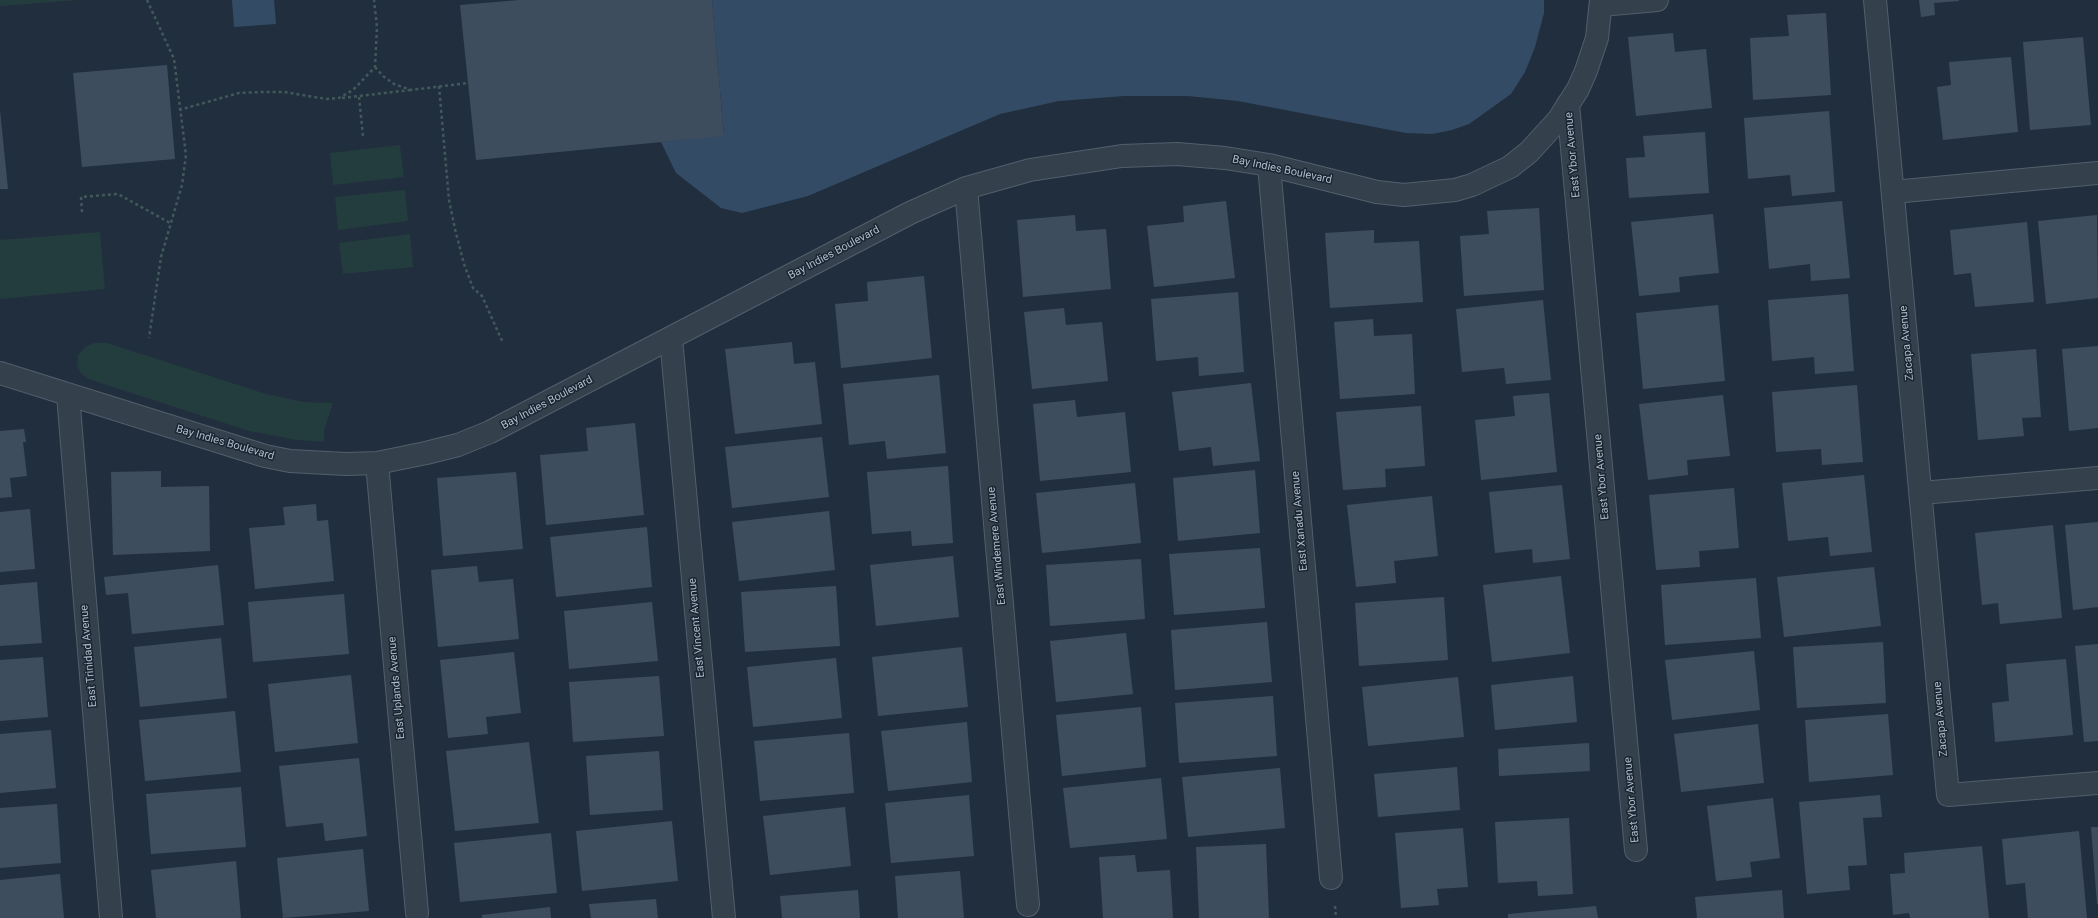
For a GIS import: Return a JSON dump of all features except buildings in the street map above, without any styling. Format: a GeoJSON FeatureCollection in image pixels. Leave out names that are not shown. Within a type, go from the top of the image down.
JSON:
{"type":"FeatureCollection","features":[{"type":"Feature","properties":{"kind":"street","name":"Bay Indies Boulevard"},"geometry":{"type":"LineString","coordinates":[[0,373],[265,456],[315,464],[377,463],[458,445],[490,432],[910,213],[966,188],[1030,170],[1078,161],[1122,156],[1177,154],[1225,158],[1269,165],[1378,192],[1404,195],[1455,190],[1489,178],[1510,168],[1529,152],[1548,132],[1568,104],[1586,71],[1597,38],[1601,3],[1657,0]]}},
{"type":"Feature","properties":{"kind":"street","name":"Zacapa Avenue"},"geometry":{"type":"LineString","coordinates":[[1875,0],[1948,795],[2098,783]]}},
{"type":"Feature","properties":{"kind":"street","name":"East Ybor Avenue"},"geometry":{"type":"LineString","coordinates":[[1568,104],[1636,850]]}},
{"type":"Feature","properties":{"kind":"street","name":"East Xanadu Avenue"},"geometry":{"type":"LineString","coordinates":[[1269,165],[1331,878]]}},
{"type":"Feature","properties":{"kind":"street"},"geometry":{"type":"LineString","coordinates":[[1893,192],[2098,173]]}},
{"type":"Feature","properties":{"kind":"street","name":"East Windemere Avenue"},"geometry":{"type":"LineString","coordinates":[[966,188],[1028,905]]}},
{"type":"Feature","properties":{"kind":"street","name":"East Vincent Avenue"},"geometry":{"type":"LineString","coordinates":[[671,338],[724,918]]}},
{"type":"Feature","properties":{"kind":"street","name":"East Trinidad Avenue"},"geometry":{"type":"LineString","coordinates":[[68,395],[111,918]]}},
{"type":"Feature","properties":{"kind":"street","name":"East Uplands Avenue"},"geometry":{"type":"LineString","coordinates":[[377,463],[417,916]]}},
{"type":"Feature","properties":{"kind":"street"},"geometry":{"type":"LineString","coordinates":[[1921,493],[2098,478]]}},
{"type":"Feature","properties":{"kind":"path"},"geometry":{"type":"LineString","coordinates":[[147,0],[174,59],[179,110],[186,155],[186,167],[158,273],[149,338]]}},
{"type":"Feature","properties":{"kind":"path"},"geometry":{"type":"LineString","coordinates":[[340,98],[353,90],[375,67],[377,28],[374,0]]}},
{"type":"Feature","properties":{"kind":"path"},"geometry":{"type":"LineString","coordinates":[[375,67],[383,76],[394,84],[411,90]]}},
{"type":"Feature","properties":{"kind":"path"},"geometry":{"type":"LineString","coordinates":[[179,110],[239,94],[284,92],[327,99],[359,97],[468,83]]}},
{"type":"Feature","properties":{"kind":"path"},"geometry":{"type":"LineString","coordinates":[[439,86],[449,200],[455,229],[473,288],[482,296],[503,343]]}},
{"type":"Feature","properties":{"kind":"path"},"geometry":{"type":"LineString","coordinates":[[359,97],[363,136]]}},
{"type":"Feature","properties":{"kind":"path"},"geometry":{"type":"LineString","coordinates":[[82,212],[81,197],[118,194],[170,223]]}},
{"type":"Feature","properties":{"kind":"green space"},"geometry":{"type":"Polygon","coordinates":[[[0,0],[79,0],[0,6],[0,0]]]}},
{"type":"Feature","properties":{"kind":"green space"},"geometry":{"type":"Polygon","coordinates":[[[400,145],[404,177],[333,185],[330,153],[400,145]]]}},
{"type":"Feature","properties":{"kind":"green space"},"geometry":{"type":"Polygon","coordinates":[[[405,190],[408,221],[338,230],[335,197],[405,190]]]}},
{"type":"Feature","properties":{"kind":"green space"},"geometry":{"type":"Polygon","coordinates":[[[100,232],[105,289],[0,299],[0,240],[100,232]]]}},
{"type":"Feature","properties":{"kind":"green space"},"geometry":{"type":"Polygon","coordinates":[[[410,234],[413,267],[343,274],[339,243],[410,234]]]}},
{"type":"Feature","properties":{"kind":"green space"},"geometry":{"type":"Polygon","coordinates":[[[94,343],[107,343],[266,394],[303,402],[333,403],[324,431],[324,442],[297,440],[249,431],[88,379],[80,372],[77,365],[78,355],[85,347],[94,343]]]}},
{"type":"Feature","properties":{"kind":"water"},"geometry":{"type":"Polygon","coordinates":[[[232,0],[274,0],[276,24],[234,27],[232,0]]]}},
{"type":"Feature","properties":{"kind":"water"},"geometry":{"type":"Polygon","coordinates":[[[712,0],[1544,0],[1544,13],[1535,47],[1525,72],[1511,94],[1469,124],[1452,130],[1432,134],[1406,133],[1238,101],[1188,96],[1124,96],[1059,101],[1000,114],[808,196],[742,213],[721,208],[676,173],[661,142],[724,135],[712,0]]]}}]}
